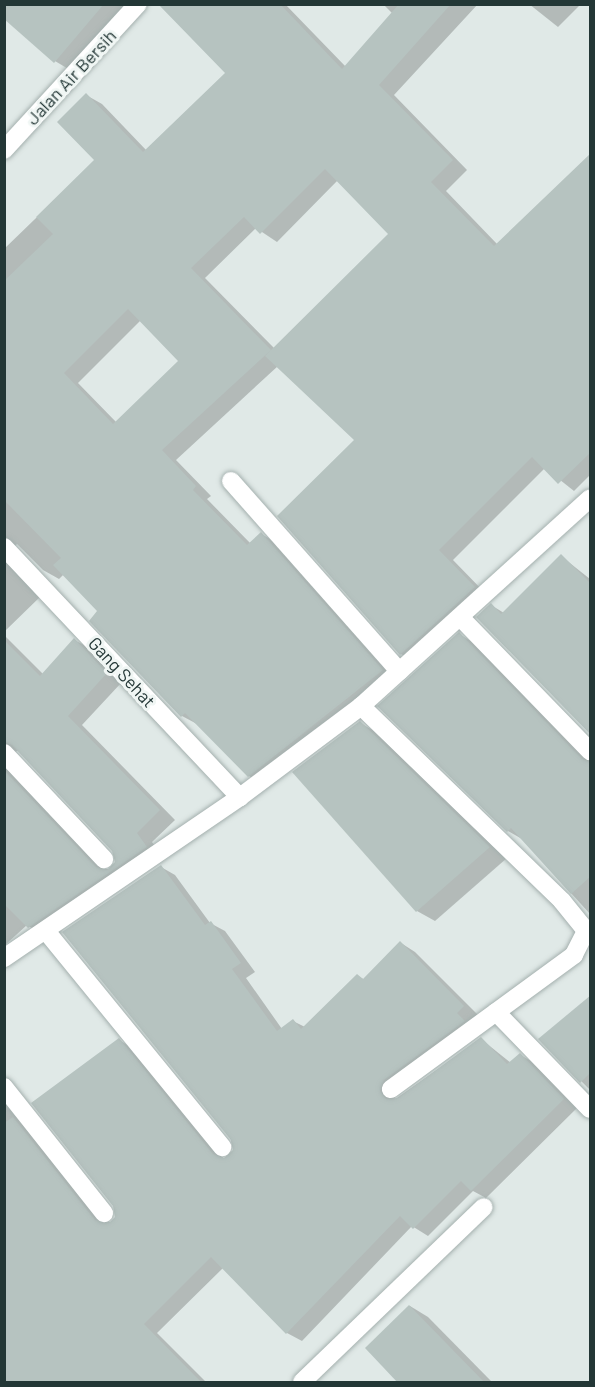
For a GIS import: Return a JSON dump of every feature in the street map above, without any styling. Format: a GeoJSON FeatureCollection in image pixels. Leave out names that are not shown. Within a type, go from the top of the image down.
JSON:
{"type":"FeatureCollection","features":[{"type":"Feature","properties":{"kind":"street","name":"Jalan Air Bersih"},"geometry":{"type":"LineString","coordinates":[[7,143],[138,4]]}},
{"type":"Feature","properties":{"kind":"street"},"geometry":{"type":"LineString","coordinates":[[231,481],[399,670]]}},
{"type":"Feature","properties":{"kind":"street"},"geometry":{"type":"LineString","coordinates":[[4,958],[240,797],[361,706],[591,498]]}},
{"type":"Feature","properties":{"kind":"street","name":"Gang Sehat"},"geometry":{"type":"LineString","coordinates":[[4,547],[240,797]]}},
{"type":"Feature","properties":{"kind":"street"},"geometry":{"type":"LineString","coordinates":[[460,617],[591,752]]}},
{"type":"Feature","properties":{"kind":"street"},"geometry":{"type":"LineString","coordinates":[[361,706],[562,901],[586,931],[574,955],[391,1089]]}},
{"type":"Feature","properties":{"kind":"street"},"geometry":{"type":"LineString","coordinates":[[4,753],[104,859]]}},
{"type":"Feature","properties":{"kind":"street"},"geometry":{"type":"LineString","coordinates":[[46,931],[222,1147]]}},
{"type":"Feature","properties":{"kind":"street"},"geometry":{"type":"LineString","coordinates":[[496,1012],[591,1109]]}},
{"type":"Feature","properties":{"kind":"street"},"geometry":{"type":"LineString","coordinates":[[4,1087],[104,1213]]}},
{"type":"Feature","properties":{"kind":"street"},"geometry":{"type":"LineString","coordinates":[[302,1383],[484,1207]]}},
{"type":"Feature","properties":{"kind":"building"},"geometry":{"type":"Polygon","coordinates":[[[4,4],[104,4],[54,63],[4,19],[4,4]]]}},
{"type":"Feature","properties":{"kind":"building"},"geometry":{"type":"Polygon","coordinates":[[[158,4],[280,4],[342,69],[399,4],[451,4],[379,85],[453,160],[431,182],[494,246],[591,153],[591,452],[558,484],[532,457],[439,550],[475,587],[400,655],[277,516],[354,440],[265,356],[388,234],[325,169],[260,234],[244,217],[191,268],[271,350],[162,450],[196,486],[193,490],[247,545],[261,532],[383,670],[248,777],[185,713],[181,717],[89,621],[97,611],[53,565],[61,558],[4,500],[4,281],[53,234],[36,217],[94,160],[57,122],[86,93],[143,152],[225,73],[158,4]],[[128,309],[64,373],[113,424],[178,361],[128,309]]]}},
{"type":"Feature","properties":{"kind":"building"},"geometry":{"type":"Polygon","coordinates":[[[561,554],[591,584],[591,735],[476,617],[491,603],[501,614],[561,554]]]}},
{"type":"Feature","properties":{"kind":"building"},"geometry":{"type":"Polygon","coordinates":[[[459,632],[582,759],[591,762],[591,876],[571,894],[511,828],[507,832],[377,706],[459,632]]]}},
{"type":"Feature","properties":{"kind":"building"},"geometry":{"type":"Polygon","coordinates":[[[74,638],[107,673],[68,716],[160,810],[137,833],[147,847],[28,928],[4,904],[4,770],[96,867],[107,870],[115,862],[112,851],[12,745],[4,742],[4,640],[40,676],[74,638]]]}},
{"type":"Feature","properties":{"kind":"building"},"geometry":{"type":"Polygon","coordinates":[[[360,721],[490,847],[416,912],[292,772],[360,721]]]}},
{"type":"Feature","properties":{"kind":"building"},"geometry":{"type":"Polygon","coordinates":[[[161,865],[205,925],[211,921],[241,963],[232,969],[277,1031],[293,1019],[301,1029],[357,974],[363,979],[400,941],[464,1006],[457,1013],[465,1021],[384,1080],[380,1091],[386,1099],[398,1098],[481,1037],[507,1064],[520,1053],[564,1099],[471,1191],[461,1181],[413,1229],[400,1216],[286,1334],[211,1257],[144,1324],[202,1383],[4,1383],[4,1123],[13,1117],[95,1220],[110,1222],[115,1217],[113,1206],[31,1103],[119,1038],[213,1154],[224,1158],[233,1150],[231,1140],[62,932],[161,865]]]}},
{"type":"Feature","properties":{"kind":"building"},"geometry":{"type":"Polygon","coordinates":[[[591,995],[591,1072],[580,1083],[538,1039],[591,995]]]}},
{"type":"Feature","properties":{"kind":"building"},"geometry":{"type":"Polygon","coordinates":[[[409,1305],[485,1383],[398,1383],[365,1348],[409,1305]]]}}]}
